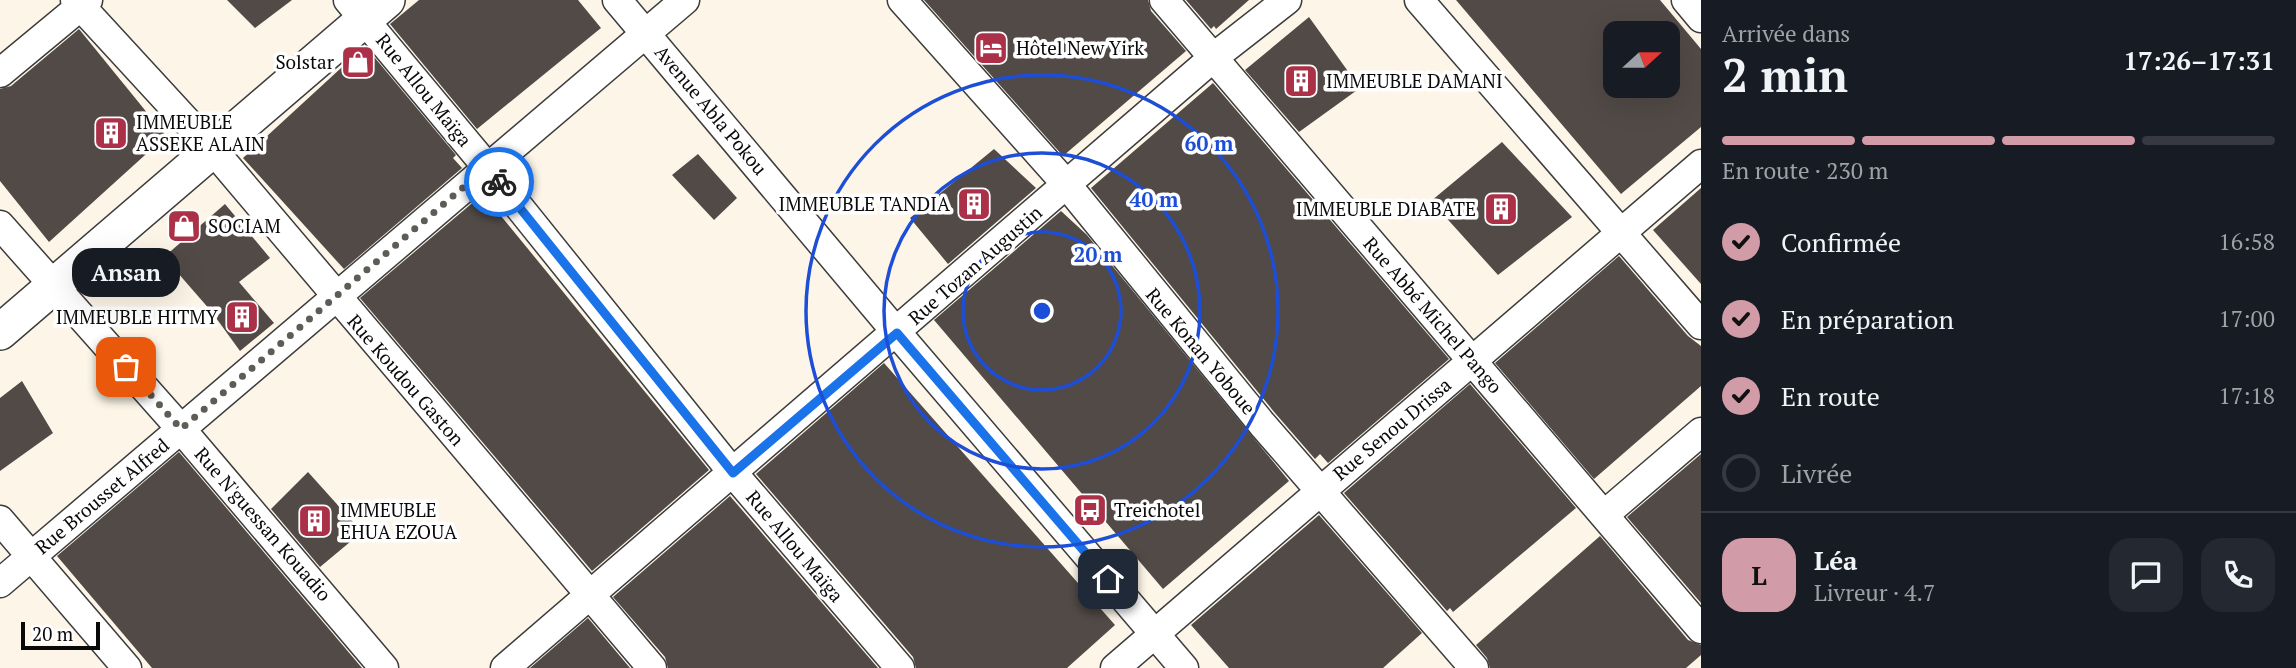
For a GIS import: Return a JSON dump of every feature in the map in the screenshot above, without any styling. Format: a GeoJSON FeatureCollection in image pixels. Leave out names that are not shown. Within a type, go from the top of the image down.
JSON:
{"type":"FeatureCollection","features":[{"type":"Feature","properties":{"kind":"street","name":"Avenue Abla Pokou"},"geometry":{"type":"LineString","coordinates":[[617,0],[1184,668]]}},
{"type":"Feature","properties":{"kind":"street","name":"Rue Brousset Alfred"},"geometry":{"type":"LineString","coordinates":[[0,583],[685,0]]}},
{"type":"Feature","properties":{"kind":"street","name":"Rue Konan Yoboue"},"geometry":{"type":"LineString","coordinates":[[902,0],[1067,185],[1144,282],[1319,491],[1474,668]]}},
{"type":"Feature","properties":{"kind":"street","name":"Rue Abbé Michel Pango"},"geometry":{"type":"LineString","coordinates":[[1164,0],[1701,629]]}},
{"type":"Feature","properties":{"kind":"street","name":"Rue Tozan Augustin"},"geometry":{"type":"LineString","coordinates":[[505,668],[897,333],[1214,57],[1287,0]]}},
{"type":"Feature","properties":{"kind":"street"},"geometry":{"type":"LineString","coordinates":[[1419,0],[1701,325]]}},
{"type":"Feature","properties":{"kind":"street"},"geometry":{"type":"LineString","coordinates":[[1686,0],[1701,18]]}},
{"type":"Feature","properties":{"kind":"street"},"geometry":{"type":"LineString","coordinates":[[0,73],[81,2]]}},
{"type":"Feature","properties":{"kind":"street","name":"Rue Koudou Gaston"},"geometry":{"type":"LineString","coordinates":[[81,2],[213,150],[334,297],[652,668]]}},
{"type":"Feature","properties":{"kind":"street"},"geometry":{"type":"LineString","coordinates":[[0,331],[213,150],[367,6]]}},
{"type":"Feature","properties":{"kind":"street","name":"Rue Allou Maïga"},"geometry":{"type":"LineString","coordinates":[[367,6],[487,167],[733,473],[900,668]]}},
{"type":"Feature","properties":{"kind":"street","name":"Rue Senou Drissa"},"geometry":{"type":"LineString","coordinates":[[1115,668],[1701,164]]}},
{"type":"Feature","properties":{"kind":"street","name":"Rue N'guessan Kouadio"},"geometry":{"type":"LineString","coordinates":[[0,225],[181,429],[384,668]]}},
{"type":"Feature","properties":{"kind":"street"},"geometry":{"type":"LineString","coordinates":[[1604,515],[1701,432]]}},
{"type":"Feature","properties":{"kind":"street"},"geometry":{"type":"LineString","coordinates":[[0,520],[127,668]]}},
{"type":"Feature","properties":{"kind":"building"},"geometry":{"type":"Polygon","coordinates":[[[227,0],[292,0],[255,28],[227,0]]]}},
{"type":"Feature","properties":{"kind":"building"},"geometry":{"type":"Polygon","coordinates":[[[419,0],[578,0],[601,28],[477,129],[390,24],[419,0]]]}},
{"type":"Feature","properties":{"kind":"building"},"geometry":{"type":"Polygon","coordinates":[[[924,0],[1148,0],[1151,11],[1186,51],[1063,156],[924,0]]]}},
{"type":"Feature","properties":{"kind":"building"},"geometry":{"type":"Polygon","coordinates":[[[1186,0],[1249,0],[1216,29],[1214,26],[1211,29],[1186,0]]]}},
{"type":"Feature","properties":{"kind":"building"},"geometry":{"type":"Polygon","coordinates":[[[1456,0],[1660,0],[1678,21],[1603,21],[1603,98],[1680,98],[1680,24],[1701,49],[1701,127],[1621,194],[1456,0]]]}},
{"type":"Feature","properties":{"kind":"building","name":"IMMEUBLE DAMANI"},"geometry":{"type":"Polygon","coordinates":[[[1309,17],[1360,88],[1299,132],[1245,70],[1309,17]]]}},
{"type":"Feature","properties":{"kind":"building"},"geometry":{"type":"Polygon","coordinates":[[[79,29],[166,136],[49,242],[0,181],[0,89],[11,86],[79,29]]]}},
{"type":"Feature","properties":{"kind":"building"},"geometry":{"type":"Polygon","coordinates":[[[365,46],[456,155],[453,158],[462,168],[344,269],[243,158],[365,46]]]}},
{"type":"Feature","properties":{"kind":"building"},"geometry":{"type":"Polygon","coordinates":[[[1213,83],[1449,359],[1328,463],[1320,454],[1315,459],[1275,413],[1091,188],[1213,83]]]}},
{"type":"Feature","properties":{"kind":"building","name":"IMMEUBLE DIABATE"},"geometry":{"type":"Polygon","coordinates":[[[1502,142],[1572,217],[1498,275],[1431,201],[1502,142]]]}},
{"type":"Feature","properties":{"kind":"building","name":"IMMEUBLE TANDIA"},"geometry":{"type":"Polygon","coordinates":[[[994,149],[1036,188],[948,264],[910,218],[994,149]]]}},
{"type":"Feature","properties":{"kind":"building"},"geometry":{"type":"Polygon","coordinates":[[[698,154],[737,198],[714,220],[672,175],[698,154]]]}},
{"type":"Feature","properties":{"kind":"building"},"geometry":{"type":"Polygon","coordinates":[[[1701,188],[1701,284],[1653,230],[1701,188]]]}},
{"type":"Feature","properties":{"kind":"building"},"geometry":{"type":"Polygon","coordinates":[[[483,194],[709,470],[592,571],[360,298],[483,194]]]}},
{"type":"Feature","properties":{"kind":"building"},"geometry":{"type":"Polygon","coordinates":[[[225,204],[270,258],[239,282],[274,323],[240,351],[211,311],[164,257],[225,204]]]}},
{"type":"Feature","properties":{"kind":"building"},"geometry":{"type":"Polygon","coordinates":[[[1061,211],[1087,235],[1289,481],[1163,589],[934,320],[1061,211]]]}},
{"type":"Feature","properties":{"kind":"building"},"geometry":{"type":"Polygon","coordinates":[[[1619,256],[1688,336],[1701,346],[1701,386],[1594,479],[1495,363],[1619,256]]]}},
{"type":"Feature","properties":{"kind":"building"},"geometry":{"type":"Polygon","coordinates":[[[884,363],[1115,625],[1067,668],[916,668],[913,657],[756,474],[884,363]]]}},
{"type":"Feature","properties":{"kind":"building"},"geometry":{"type":"Polygon","coordinates":[[[22,381],[53,433],[0,471],[0,398],[22,381]]]}},
{"type":"Feature","properties":{"kind":"building"},"geometry":{"type":"Polygon","coordinates":[[[1470,384],[1576,508],[1453,612],[1450,608],[1447,611],[1344,493],[1470,384]]]}},
{"type":"Feature","properties":{"kind":"building"},"geometry":{"type":"Polygon","coordinates":[[[179,452],[362,668],[152,668],[57,556],[179,452]]]}},
{"type":"Feature","properties":{"kind":"building"},"geometry":{"type":"Polygon","coordinates":[[[1701,454],[1701,603],[1627,517],[1701,454]]]}},
{"type":"Feature","properties":{"kind":"building","name":"IMMEUBLE EHUA EZOUA"},"geometry":{"type":"Polygon","coordinates":[[[308,472],[362,532],[320,567],[271,509],[308,472]]]}},
{"type":"Feature","properties":{"kind":"building"},"geometry":{"type":"Polygon","coordinates":[[[730,496],[878,668],[668,668],[665,657],[613,597],[730,496]]]}},
{"type":"Feature","properties":{"kind":"building"},"geometry":{"type":"Polygon","coordinates":[[[1319,515],[1422,633],[1383,668],[1229,668],[1191,625],[1319,515]]]}},
{"type":"Feature","properties":{"kind":"building"},"geometry":{"type":"Polygon","coordinates":[[[1600,536],[1688,640],[1701,645],[1701,655],[1686,668],[1490,668],[1487,658],[1476,645],[1600,536]]]}},
{"type":"Feature","properties":{"kind":"building"},"geometry":{"type":"Polygon","coordinates":[[[588,618],[630,668],[530,668],[588,618]]]}},
{"type":"Feature","properties":{"kind":"way so far"},"geometry":{"type":"LineString","coordinates":[[126,367],[181,429],[487,167],[499,182]]}},
{"type":"Feature","properties":{"kind":"place","name":"Hôtel New Yirk"},"geometry":{"type":"Point","coordinates":[991,48]}},
{"type":"Feature","properties":{"kind":"place","name":"Solstar"},"geometry":{"type":"Point","coordinates":[358,62]}},
{"type":"Feature","properties":{"kind":"place","name":"IMMEUBLE DAMANI"},"geometry":{"type":"Point","coordinates":[1301,81]}},
{"type":"Feature","properties":{"kind":"place","name":"IMMEUBLE ASSEKE ALAIN"},"geometry":{"type":"Point","coordinates":[111,133]}},
{"type":"Feature","properties":{"kind":"place","name":"IMMEUBLE TANDIA"},"geometry":{"type":"Point","coordinates":[974,204]}},
{"type":"Feature","properties":{"kind":"place","name":"IMMEUBLE DIABATE"},"geometry":{"type":"Point","coordinates":[1501,209]}},
{"type":"Feature","properties":{"kind":"place","name":"SOCIAM"},"geometry":{"type":"Point","coordinates":[184,226]}},
{"type":"Feature","properties":{"kind":"place","name":"IMMEUBLE HITMY"},"geometry":{"type":"Point","coordinates":[242,317]}},
{"type":"Feature","properties":{"kind":"place","name":"Ansan"},"geometry":{"type":"Point","coordinates":[126,367]}},
{"type":"Feature","properties":{"kind":"place","name":"Treichotel"},"geometry":{"type":"Point","coordinates":[1090,510]}},
{"type":"Feature","properties":{"kind":"place","name":"IMMEUBLE EHUA EZOUA"},"geometry":{"type":"Point","coordinates":[315,521]}},
{"type":"Feature","properties":{"kind":"route"},"geometry":{"type":"LineString","coordinates":[[499,182],[733,473],[897,333],[1108,579]]}}]}
